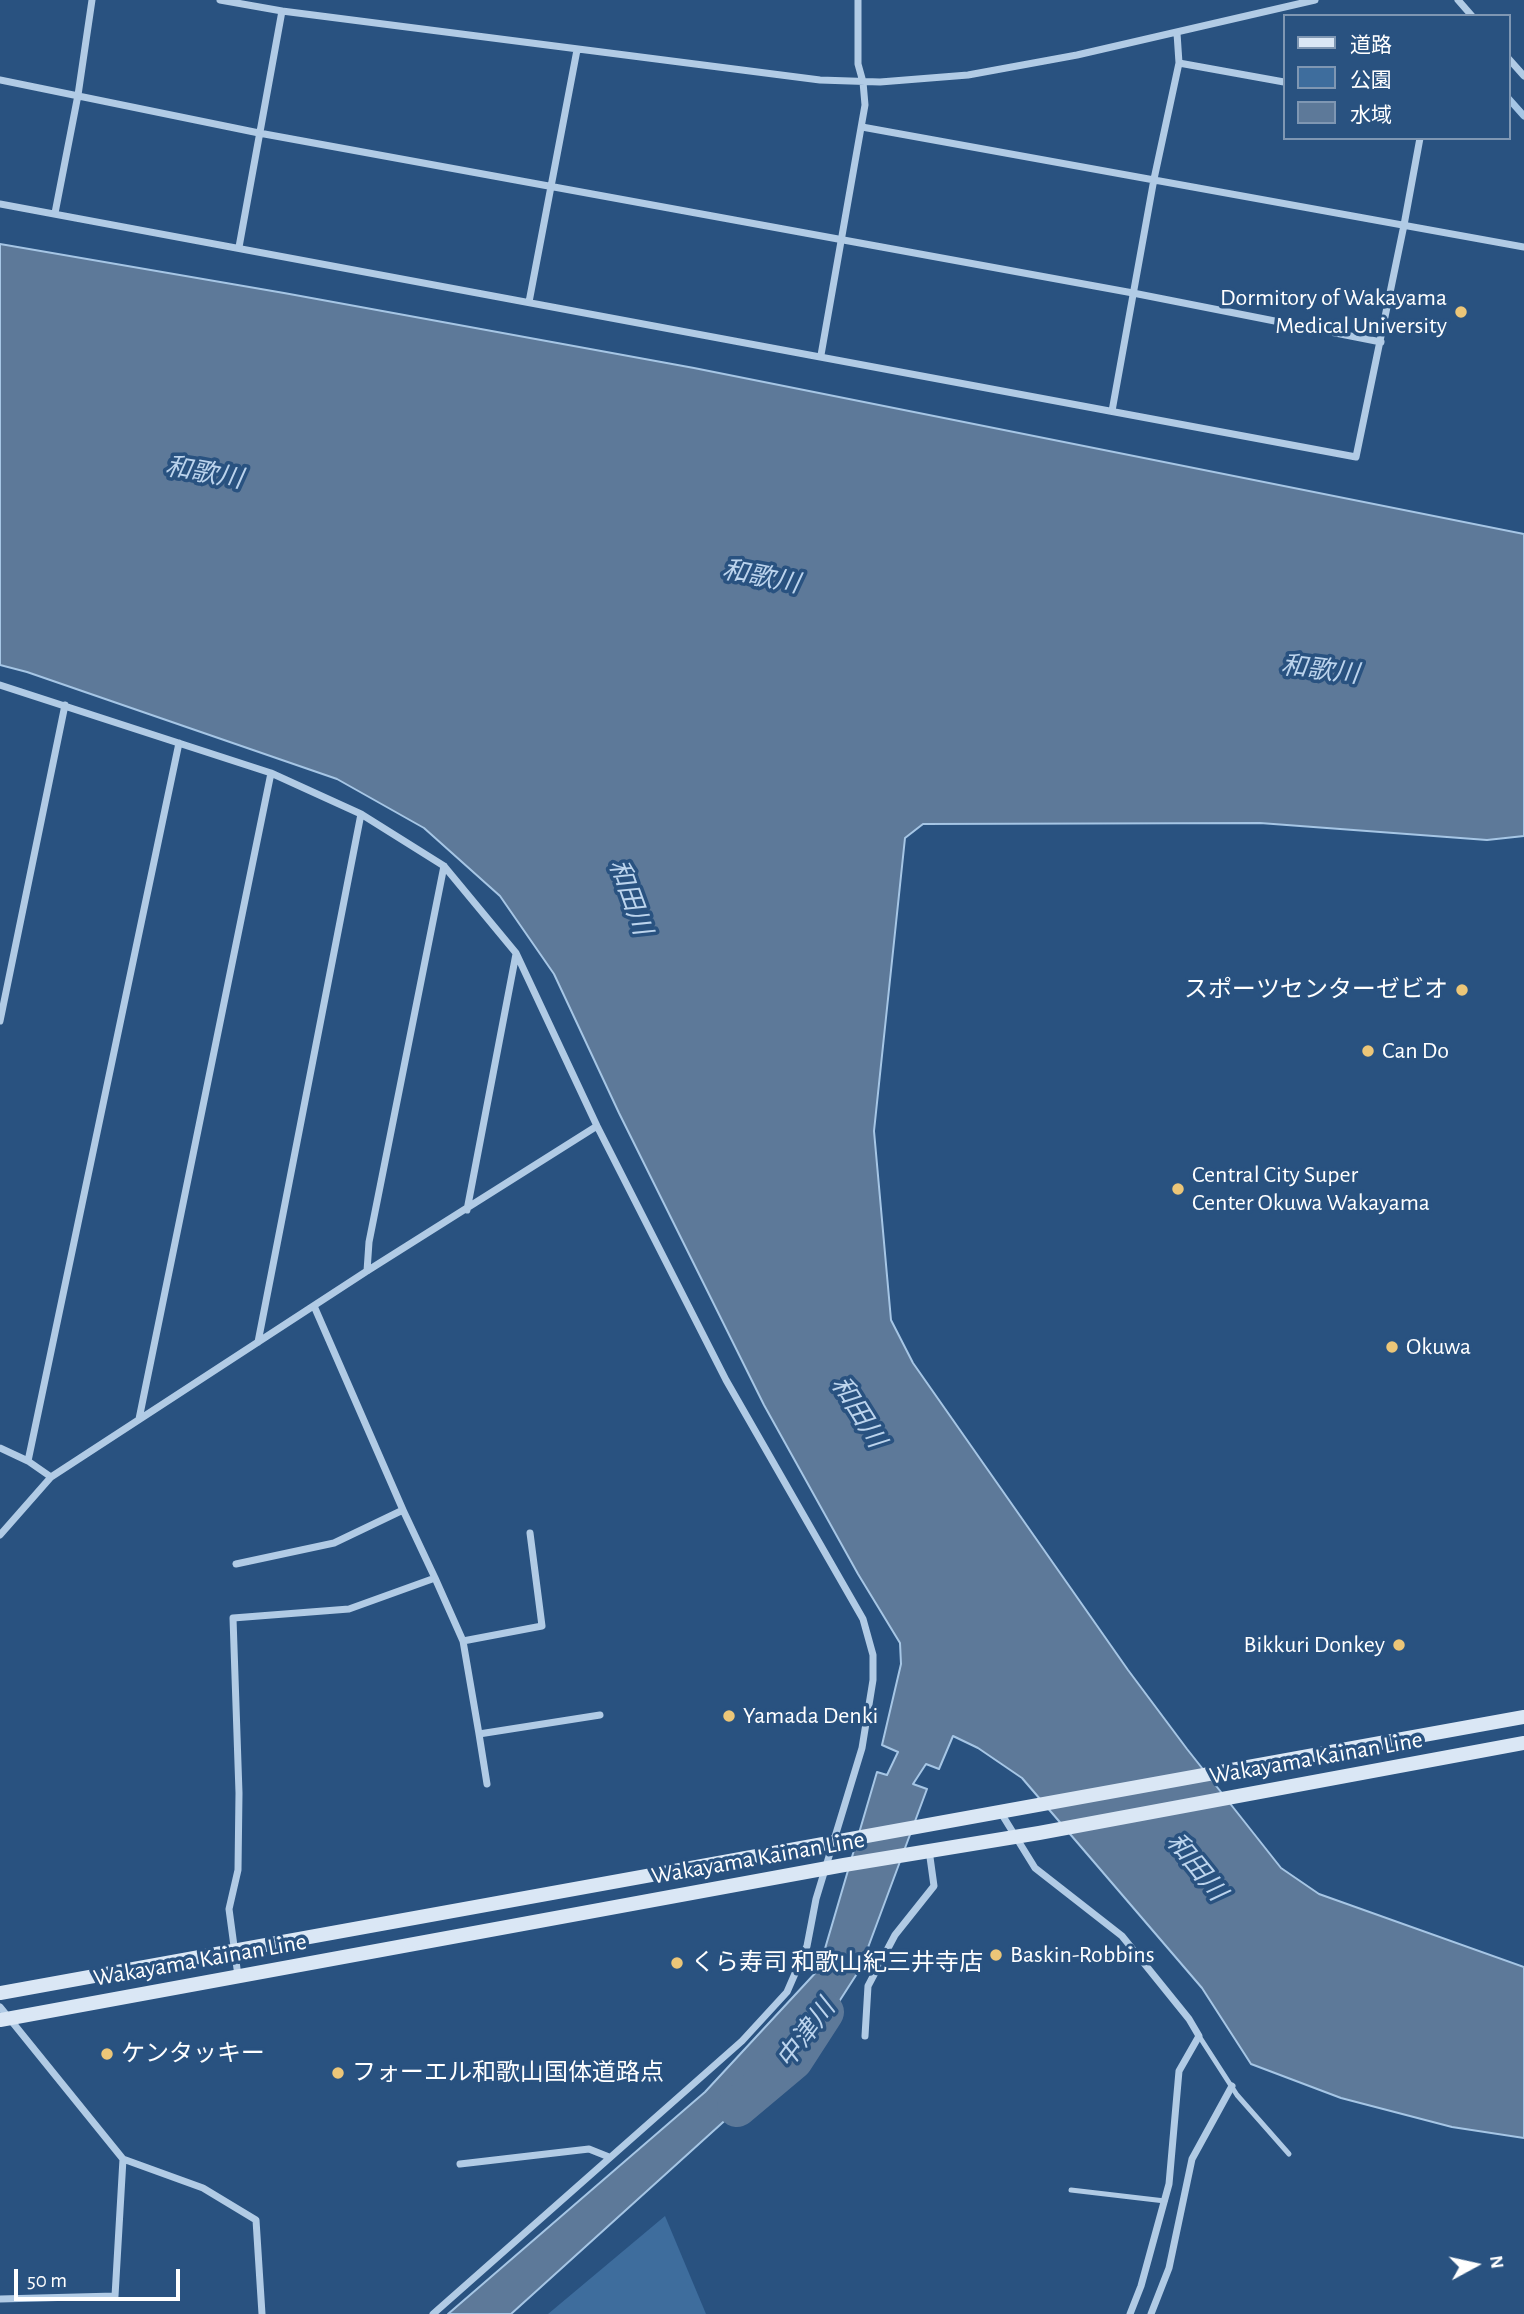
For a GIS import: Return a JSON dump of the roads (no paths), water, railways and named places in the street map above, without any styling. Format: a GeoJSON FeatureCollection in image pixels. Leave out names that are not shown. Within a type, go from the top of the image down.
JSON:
{"type":"FeatureCollection","features":[{"type":"Feature","properties":{"kind":"main road","name":"Wakayama Kainan Line"},"geometry":{"type":"LineString","coordinates":[[0,1993],[1524,1717]]}},
{"type":"Feature","properties":{"kind":"main road","name":"Wakayama Kainan Line"},"geometry":{"type":"LineString","coordinates":[[3,2015],[239,1976],[1524,1743]]}},
{"type":"Feature","properties":{"kind":"street"},"geometry":{"type":"LineString","coordinates":[[55,213],[78,95],[92,0]]}},
{"type":"Feature","properties":{"kind":"street"},"geometry":{"type":"LineString","coordinates":[[220,0],[282,11],[577,50],[820,80],[863,82],[968,75],[1077,55],[1315,0]]}},
{"type":"Feature","properties":{"kind":"street"},"geometry":{"type":"LineString","coordinates":[[821,355],[865,106],[858,64],[858,0]]}},
{"type":"Feature","properties":{"kind":"street"},"geometry":{"type":"LineString","coordinates":[[1458,0],[1470,14]]}},
{"type":"Feature","properties":{"kind":"street"},"geometry":{"type":"LineString","coordinates":[[239,247],[282,11]]}},
{"type":"Feature","properties":{"kind":"street"},"geometry":{"type":"LineString","coordinates":[[1112,411],[1154,179],[1179,63],[1177,33]]}},
{"type":"Feature","properties":{"kind":"street"},"geometry":{"type":"LineString","coordinates":[[529,302],[577,50]]}},
{"type":"Feature","properties":{"kind":"street"},"geometry":{"type":"LineString","coordinates":[[1510,60],[1524,76]]}},
{"type":"Feature","properties":{"kind":"street"},"geometry":{"type":"LineString","coordinates":[[1179,63],[1282,82]]}},
{"type":"Feature","properties":{"kind":"street"},"geometry":{"type":"LineString","coordinates":[[0,80],[259,133],[1133,293],[1381,342]]}},
{"type":"Feature","properties":{"kind":"street"},"geometry":{"type":"LineString","coordinates":[[862,127],[1524,247]]}},
{"type":"Feature","properties":{"kind":"street"},"geometry":{"type":"LineString","coordinates":[[0,204],[821,355],[1356,457],[1420,140]]}},
{"type":"Feature","properties":{"kind":"street"},"geometry":{"type":"LineString","coordinates":[[0,685],[271,773],[361,814],[444,866],[516,953],[597,1126],[726,1380],[863,1619],[873,1655],[873,1680],[862,1748],[816,1899],[807,1947],[787,1992],[742,2041],[433,2314]]}},
{"type":"Feature","properties":{"kind":"street"},"geometry":{"type":"LineString","coordinates":[[0,1021],[65,705]]}},
{"type":"Feature","properties":{"kind":"street"},"geometry":{"type":"LineString","coordinates":[[28,1461],[179,743]]}},
{"type":"Feature","properties":{"kind":"street"},"geometry":{"type":"LineString","coordinates":[[139,1419],[271,773]]}},
{"type":"Feature","properties":{"kind":"street"},"geometry":{"type":"LineString","coordinates":[[258,1342],[361,814]]}},
{"type":"Feature","properties":{"kind":"street"},"geometry":{"type":"LineString","coordinates":[[367,1271],[369,1242],[444,866]]}},
{"type":"Feature","properties":{"kind":"street"},"geometry":{"type":"LineString","coordinates":[[467,1210],[516,953]]}},
{"type":"Feature","properties":{"kind":"street"},"geometry":{"type":"LineString","coordinates":[[0,1535],[51,1477],[367,1271],[597,1126]]}},
{"type":"Feature","properties":{"kind":"street"},"geometry":{"type":"LineString","coordinates":[[314,1306],[463,1641],[486,1784]]}},
{"type":"Feature","properties":{"kind":"street"},"geometry":{"type":"LineString","coordinates":[[0,1448],[28,1461],[51,1477]]}},
{"type":"Feature","properties":{"kind":"street"},"geometry":{"type":"LineString","coordinates":[[236,1564],[334,1544],[403,1510]]}},
{"type":"Feature","properties":{"kind":"street"},"geometry":{"type":"LineString","coordinates":[[463,1641],[542,1626],[530,1533]]}},
{"type":"Feature","properties":{"kind":"street"},"geometry":{"type":"LineString","coordinates":[[239,1976],[229,1909],[238,1870],[239,1793],[233,1618],[348,1609],[435,1578]]}},
{"type":"Feature","properties":{"kind":"street"},"geometry":{"type":"LineString","coordinates":[[480,1734],[600,1715]]}},
{"type":"Feature","properties":{"kind":"street"},"geometry":{"type":"LineString","coordinates":[[1001,1812],[1035,1868],[1122,1936],[1189,2019],[1199,2036],[1179,2071],[1170,2184],[1141,2286],[1130,2314]]}},
{"type":"Feature","properties":{"kind":"street"},"geometry":{"type":"LineString","coordinates":[[865,2036],[868,1986],[895,1935],[934,1886],[927,1850]]}},
{"type":"Feature","properties":{"kind":"street"},"geometry":{"type":"LineString","coordinates":[[3,2015],[123,2159],[203,2188],[256,2220],[262,2314]]}},
{"type":"Feature","properties":{"kind":"street"},"geometry":{"type":"LineString","coordinates":[[1151,2314],[1169,2269],[1192,2159],[1232,2086]]}},
{"type":"Feature","properties":{"kind":"street"},"geometry":{"type":"LineString","coordinates":[[460,2164],[589,2148],[609,2157]]}},
{"type":"Feature","properties":{"kind":"street"},"geometry":{"type":"LineString","coordinates":[[0,2299],[115,2296],[123,2159]]}},
{"type":"Feature","properties":{"kind":"lane"},"geometry":{"type":"LineString","coordinates":[[1199,2036],[1232,2086],[1289,2154]]}},
{"type":"Feature","properties":{"kind":"lane"},"geometry":{"type":"LineString","coordinates":[[1071,2190],[1165,2201]]}},
{"type":"Feature","properties":{"kind":"water"},"geometry":{"type":"Polygon","coordinates":[[[0,244],[694,368],[1524,534],[1524,836],[1487,840],[1260,823],[923,824],[905,838],[874,1131],[891,1320],[913,1363],[1128,1670],[1281,1868],[1319,1894],[1524,1967],[1524,2138],[1452,2127],[1341,2098],[1251,2064],[1202,1988],[1022,1778],[978,1748],[953,1736],[939,1769],[926,1764],[913,1784],[927,1789],[860,1969],[815,2039],[511,2314],[448,2314],[705,2092],[819,1969],[877,1772],[887,1775],[898,1752],[882,1745],[901,1664],[900,1643],[858,1574],[764,1405],[619,1113],[554,974],[500,896],[424,828],[337,779],[0,665],[0,244]]]}},
{"type":"Feature","properties":{"kind":"waterway"},"geometry":{"type":"LineString","coordinates":[[1510,100],[1524,116]]}},
{"type":"Feature","properties":{"kind":"waterway","name":"中津川"},"geometry":{"type":"LineString","coordinates":[[737,2107],[793,2060],[824,2012]]}},
{"type":"Feature","properties":{"kind":"place","name":"Dormitory of Wakayama Medical University"},"geometry":{"type":"Point","coordinates":[1461,312]}},
{"type":"Feature","properties":{"kind":"place","name":"スポーツセンターゼビオ"},"geometry":{"type":"Point","coordinates":[1462,990]}},
{"type":"Feature","properties":{"kind":"place","name":"Can Do"},"geometry":{"type":"Point","coordinates":[1368,1051]}},
{"type":"Feature","properties":{"kind":"place","name":"Central City Super Center Okuwa Wakayama"},"geometry":{"type":"Point","coordinates":[1178,1189]}},
{"type":"Feature","properties":{"kind":"place","name":"Okuwa"},"geometry":{"type":"Point","coordinates":[1392,1347]}},
{"type":"Feature","properties":{"kind":"place","name":"Bikkuri Donkey"},"geometry":{"type":"Point","coordinates":[1399,1645]}},
{"type":"Feature","properties":{"kind":"place","name":"Yamada Denki"},"geometry":{"type":"Point","coordinates":[729,1716]}},
{"type":"Feature","properties":{"kind":"place","name":"Baskin-Robbins"},"geometry":{"type":"Point","coordinates":[996,1955]}},
{"type":"Feature","properties":{"kind":"place","name":"くら寿司 和歌山紀三井寺店"},"geometry":{"type":"Point","coordinates":[677,1963]}},
{"type":"Feature","properties":{"kind":"place","name":"ケンタッキー"},"geometry":{"type":"Point","coordinates":[107,2054]}},
{"type":"Feature","properties":{"kind":"place","name":"フォーエル和歌山国体道路点"},"geometry":{"type":"Point","coordinates":[338,2073]}},
{"type":"Feature","properties":{"kind":"water label","name":"和歌川"},"geometry":{"type":"Point","coordinates":[204,473]}},
{"type":"Feature","properties":{"kind":"water label","name":"和歌川"},"geometry":{"type":"Point","coordinates":[761,577]}},
{"type":"Feature","properties":{"kind":"water label","name":"和歌川"},"geometry":{"type":"Point","coordinates":[1320,670]}},
{"type":"Feature","properties":{"kind":"water label","name":"和田川"},"geometry":{"type":"Point","coordinates":[630,897]}},
{"type":"Feature","properties":{"kind":"water label","name":"和田川"},"geometry":{"type":"Point","coordinates":[858,1412]}},
{"type":"Feature","properties":{"kind":"water label","name":"和田川"},"geometry":{"type":"Point","coordinates":[1196,1867]}}]}
